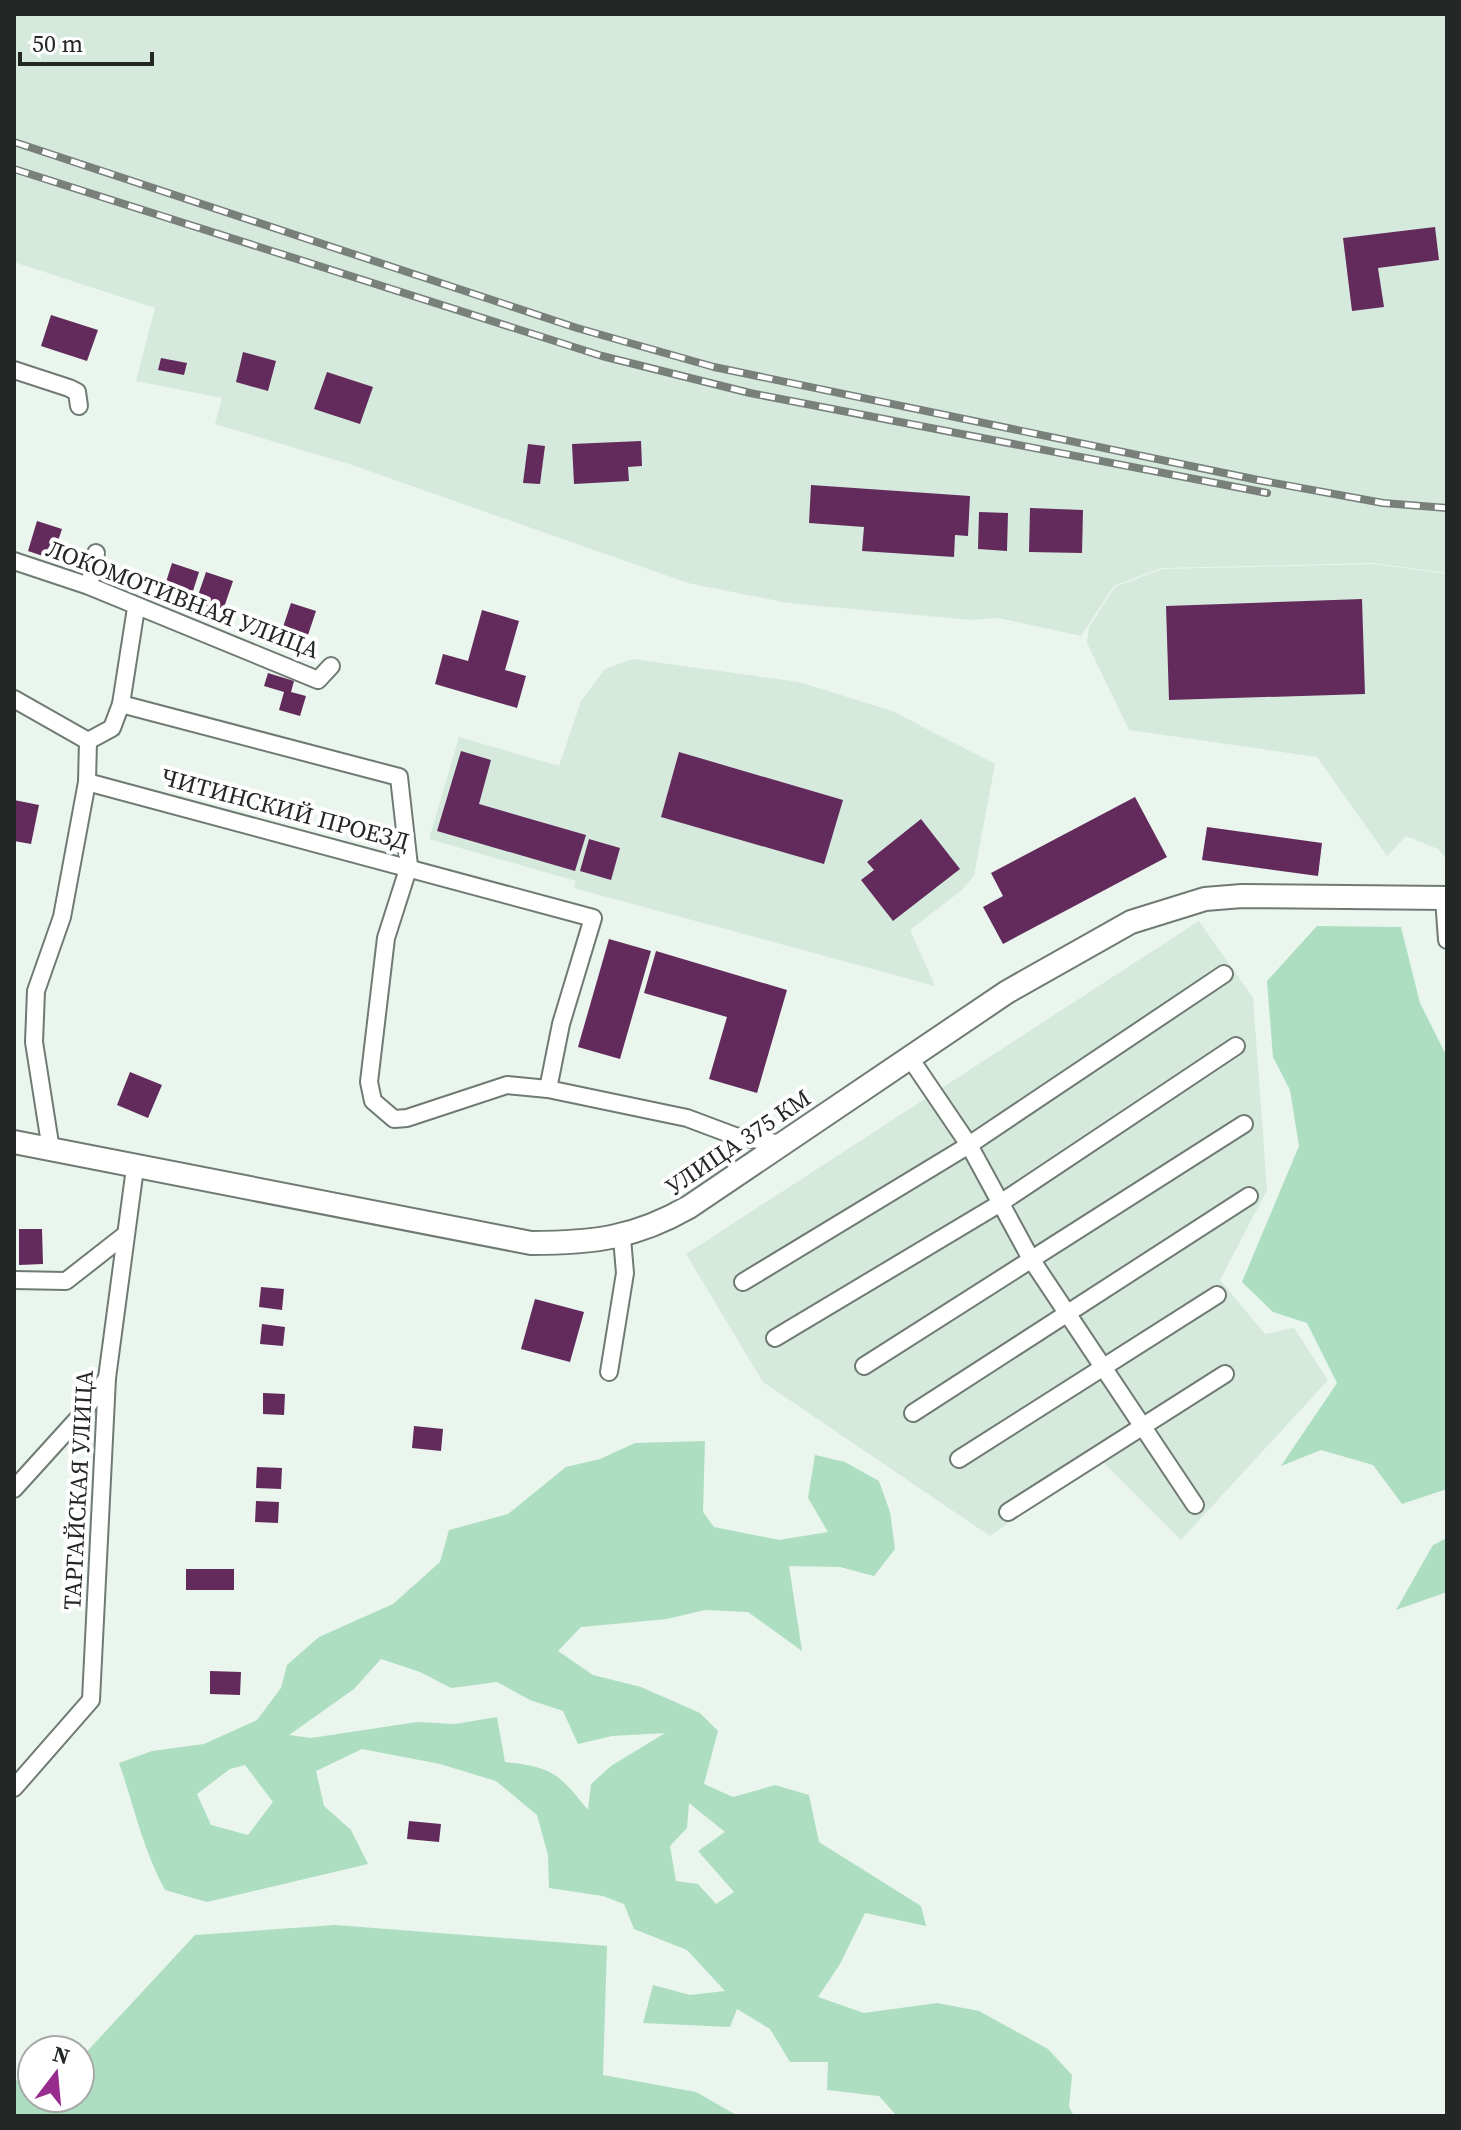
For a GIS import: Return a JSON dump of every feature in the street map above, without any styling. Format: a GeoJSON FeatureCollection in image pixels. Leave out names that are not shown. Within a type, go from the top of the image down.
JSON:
{"type":"FeatureCollection","features":[{"type":"Feature","properties":{"kind":"main road","name":"УЛИЦА 375 КМ"},"geometry":{"type":"LineString","coordinates":[[14,1142],[531,1243],[580,1243],[622,1238],[677,1214],[1007,992],[1131,922],[1205,899],[1242,896],[1445,898]]}},
{"type":"Feature","properties":{"kind":"street"},"geometry":{"type":"LineString","coordinates":[[14,370],[77,392],[79,406]]}},
{"type":"Feature","properties":{"kind":"street"},"geometry":{"type":"LineString","coordinates":[[89,586],[96,553]]}},
{"type":"Feature","properties":{"kind":"street","name":"ЛОКОМОТИВНАЯ УЛИЦА"},"geometry":{"type":"LineString","coordinates":[[14,561],[89,586],[136,608],[318,680],[331,666]]}},
{"type":"Feature","properties":{"kind":"street"},"geometry":{"type":"LineString","coordinates":[[88,741],[112,728],[121,704],[136,608]]}},
{"type":"Feature","properties":{"kind":"street"},"geometry":{"type":"LineString","coordinates":[[14,699],[88,741]]}},
{"type":"Feature","properties":{"kind":"street"},"geometry":{"type":"LineString","coordinates":[[121,704],[399,777],[409,866],[386,938],[369,1082],[373,1101],[394,1119],[407,1118],[507,1085],[548,1089],[687,1118],[735,1136],[782,1144]]}},
{"type":"Feature","properties":{"kind":"street"},"geometry":{"type":"LineString","coordinates":[[51,1150],[34,1042],[36,991],[62,917],[87,782],[88,741]]}},
{"type":"Feature","properties":{"kind":"street","name":"ЧИТИНСКИЙ ПРОЕЗД"},"geometry":{"type":"LineString","coordinates":[[87,782],[409,866],[593,918],[561,1024],[548,1089]]}},
{"type":"Feature","properties":{"kind":"street"},"geometry":{"type":"LineString","coordinates":[[1445,898],[1447,940]]}},
{"type":"Feature","properties":{"kind":"street"},"geometry":{"type":"LineString","coordinates":[[743,1282],[969,1145],[1224,974]]}},
{"type":"Feature","properties":{"kind":"street"},"geometry":{"type":"LineString","coordinates":[[775,1338],[999,1204],[1236,1046]]}},
{"type":"Feature","properties":{"kind":"street"},"geometry":{"type":"LineString","coordinates":[[910,1058],[969,1145],[1031,1259],[1144,1424],[1195,1505]]}},
{"type":"Feature","properties":{"kind":"street"},"geometry":{"type":"LineString","coordinates":[[864,1366],[1244,1124]]}},
{"type":"Feature","properties":{"kind":"street","name":"ТАРГАЙСКАЯ УЛИЦА"},"geometry":{"type":"LineString","coordinates":[[14,1788],[91,1700],[107,1378],[135,1168]]}},
{"type":"Feature","properties":{"kind":"street"},"geometry":{"type":"LineString","coordinates":[[913,1413],[1249,1196]]}},
{"type":"Feature","properties":{"kind":"street"},"geometry":{"type":"LineString","coordinates":[[14,1280],[66,1281],[126,1234]]}},
{"type":"Feature","properties":{"kind":"street"},"geometry":{"type":"LineString","coordinates":[[609,1372],[625,1273],[622,1238]]}},
{"type":"Feature","properties":{"kind":"street"},"geometry":{"type":"LineString","coordinates":[[959,1459],[1217,1295]]}},
{"type":"Feature","properties":{"kind":"street"},"geometry":{"type":"LineString","coordinates":[[1008,1512],[1225,1374]]}},
{"type":"Feature","properties":{"kind":"street"},"geometry":{"type":"LineString","coordinates":[[14,1489],[82,1414],[107,1378]]}},
{"type":"Feature","properties":{"kind":"shaded area"},"geometry":{"type":"Polygon","coordinates":[[[14,14],[1447,14],[1447,573],[1374,563],[1161,568],[1114,586],[1081,636],[999,618],[972,620],[788,603],[688,583],[352,465],[215,424],[222,398],[136,381],[155,308],[14,262],[14,14]]]}},
{"type":"Feature","properties":{"kind":"shaded area"},"geometry":{"type":"Polygon","coordinates":[[[1374,564],[1447,574],[1447,860],[1438,849],[1406,836],[1387,856],[1317,757],[1129,730],[1087,643],[1089,627],[1115,587],[1162,569],[1374,564]]]}},
{"type":"Feature","properties":{"kind":"shaded area"},"geometry":{"type":"Polygon","coordinates":[[[633,659],[799,682],[892,711],[995,764],[974,875],[962,890],[910,930],[935,986],[574,888],[576,881],[429,839],[459,737],[559,766],[581,701],[605,669],[633,659]]]}},
{"type":"Feature","properties":{"kind":"shaded area"},"geometry":{"type":"Polygon","coordinates":[[[1199,921],[1253,998],[1267,1190],[1220,1280],[1265,1334],[1294,1328],[1328,1380],[1181,1540],[1099,1458],[990,1536],[763,1382],[686,1254],[1199,921]]]}},
{"type":"Feature","properties":{"kind":"green space"},"geometry":{"type":"Polygon","coordinates":[[[1317,926],[1401,927],[1420,1003],[1447,1057],[1447,1489],[1402,1504],[1373,1465],[1321,1450],[1281,1466],[1337,1383],[1307,1323],[1273,1312],[1242,1282],[1299,1146],[1290,1090],[1273,1057],[1267,981],[1317,926]]]}},
{"type":"Feature","properties":{"kind":"green space"},"geometry":{"type":"Polygon","coordinates":[[[705,1441],[703,1512],[714,1527],[779,1540],[828,1532],[808,1498],[815,1455],[845,1462],[879,1481],[890,1512],[895,1549],[874,1576],[840,1567],[789,1566],[802,1651],[748,1612],[705,1610],[667,1619],[581,1627],[558,1651],[593,1675],[641,1687],[700,1713],[718,1731],[704,1784],[733,1797],[775,1785],[809,1795],[819,1842],[921,1906],[926,1926],[865,1913],[840,1964],[818,1997],[864,2013],[937,2003],[979,2011],[1048,2049],[1072,2075],[1069,2107],[1074,2116],[897,2116],[879,2096],[827,2090],[828,2062],[790,2062],[770,2029],[737,2009],[730,2027],[643,2023],[653,1985],[690,1995],[725,1991],[687,1950],[634,1929],[624,1904],[603,1896],[549,1888],[548,1855],[537,1815],[496,1781],[440,1764],[362,1749],[316,1771],[324,1806],[351,1830],[368,1864],[207,1902],[165,1890],[145,1844],[119,1763],[152,1751],[204,1744],[257,1720],[281,1688],[287,1665],[319,1637],[393,1604],[440,1562],[449,1530],[508,1514],[566,1467],[600,1459],[635,1443],[705,1441]],[[381,1659],[354,1689],[289,1735],[311,1738],[417,1722],[455,1724],[497,1717],[505,1762],[554,1774],[588,1810],[591,1784],[611,1766],[665,1733],[612,1736],[578,1744],[563,1711],[530,1700],[497,1682],[451,1688],[420,1672],[381,1659]],[[245,1765],[230,1769],[197,1794],[211,1825],[248,1835],[273,1802],[245,1765]],[[689,1803],[687,1828],[670,1846],[676,1881],[698,1884],[716,1904],[734,1892],[698,1851],[725,1832],[689,1803]]]}},
{"type":"Feature","properties":{"kind":"green space"},"geometry":{"type":"Polygon","coordinates":[[[1447,1538],[1447,1592],[1396,1610],[1433,1545],[1447,1538]]]}},
{"type":"Feature","properties":{"kind":"green space"},"geometry":{"type":"Polygon","coordinates":[[[335,1925],[607,1946],[603,2075],[696,2092],[738,2116],[14,2116],[14,2080],[16,2114],[96,2114],[96,2042],[195,1935],[335,1925]]]}},
{"type":"Feature","properties":{"kind":"building"},"geometry":{"type":"Polygon","coordinates":[[[1435,227],[1439,260],[1378,268],[1384,307],[1352,311],[1343,238],[1435,227]]]}},
{"type":"Feature","properties":{"kind":"building"},"geometry":{"type":"Polygon","coordinates":[[[51,315],[98,330],[87,361],[41,346],[51,315]]]}},
{"type":"Feature","properties":{"kind":"building"},"geometry":{"type":"Polygon","coordinates":[[[243,352],[276,361],[268,391],[236,382],[243,352]]]}},
{"type":"Feature","properties":{"kind":"building"},"geometry":{"type":"Polygon","coordinates":[[[161,358],[187,363],[184,375],[158,370],[161,358]]]}},
{"type":"Feature","properties":{"kind":"building"},"geometry":{"type":"Polygon","coordinates":[[[327,372],[373,387],[360,424],[314,409],[327,372]]]}},
{"type":"Feature","properties":{"kind":"building"},"geometry":{"type":"Polygon","coordinates":[[[641,441],[642,466],[628,467],[629,481],[574,484],[572,444],[641,441]]]}},
{"type":"Feature","properties":{"kind":"building"},"geometry":{"type":"Polygon","coordinates":[[[528,444],[545,446],[540,484],[523,483],[528,444]]]}},
{"type":"Feature","properties":{"kind":"building"},"geometry":{"type":"Polygon","coordinates":[[[811,485],[970,496],[968,536],[955,535],[954,557],[862,551],[864,527],[809,523],[811,485]]]}},
{"type":"Feature","properties":{"kind":"building"},"geometry":{"type":"Polygon","coordinates":[[[1030,508],[1083,510],[1082,553],[1029,552],[1030,508]]]}},
{"type":"Feature","properties":{"kind":"building"},"geometry":{"type":"Polygon","coordinates":[[[979,512],[1008,513],[1007,551],[978,549],[979,512]]]}},
{"type":"Feature","properties":{"kind":"building"},"geometry":{"type":"Polygon","coordinates":[[[37,521],[62,529],[52,559],[28,551],[37,521]]]}},
{"type":"Feature","properties":{"kind":"building"},"geometry":{"type":"Polygon","coordinates":[[[172,563],[199,572],[187,610],[160,601],[172,563]]]}},
{"type":"Feature","properties":{"kind":"building"},"geometry":{"type":"Polygon","coordinates":[[[206,572],[233,581],[220,619],[193,610],[206,572]]]}},
{"type":"Feature","properties":{"kind":"building"},"geometry":{"type":"Polygon","coordinates":[[[1362,599],[1365,694],[1169,700],[1166,606],[1362,599]]]}},
{"type":"Feature","properties":{"kind":"building"},"geometry":{"type":"Polygon","coordinates":[[[291,603],[316,611],[306,641],[281,633],[291,603]]]}},
{"type":"Feature","properties":{"kind":"building"},"geometry":{"type":"Polygon","coordinates":[[[482,610],[519,621],[505,670],[526,676],[517,708],[435,684],[443,654],[468,661],[482,610]]]}},
{"type":"Feature","properties":{"kind":"building"},"geometry":{"type":"Polygon","coordinates":[[[268,673],[294,681],[291,692],[306,696],[300,716],[279,710],[284,692],[264,686],[268,673]]]}},
{"type":"Feature","properties":{"kind":"building"},"geometry":{"type":"Polygon","coordinates":[[[461,751],[491,760],[479,804],[586,835],[575,871],[437,831],[461,751]]]}},
{"type":"Feature","properties":{"kind":"building"},"geometry":{"type":"Polygon","coordinates":[[[679,752],[843,800],[824,864],[661,817],[679,752]]]}},
{"type":"Feature","properties":{"kind":"building"},"geometry":{"type":"Polygon","coordinates":[[[1135,797],[1167,857],[1003,944],[983,907],[1003,896],[991,873],[1135,797]]]}},
{"type":"Feature","properties":{"kind":"building"},"geometry":{"type":"Polygon","coordinates":[[[14,800],[39,805],[31,844],[14,841],[14,800]]]}},
{"type":"Feature","properties":{"kind":"building"},"geometry":{"type":"Polygon","coordinates":[[[921,819],[960,869],[893,921],[861,880],[874,870],[867,862],[921,819]]]}},
{"type":"Feature","properties":{"kind":"building"},"geometry":{"type":"Polygon","coordinates":[[[1207,827],[1322,843],[1318,876],[1202,860],[1207,827]]]}},
{"type":"Feature","properties":{"kind":"building"},"geometry":{"type":"Polygon","coordinates":[[[589,839],[620,848],[611,880],[580,871],[589,839]]]}},
{"type":"Feature","properties":{"kind":"building"},"geometry":{"type":"Polygon","coordinates":[[[609,939],[651,951],[620,1059],[578,1047],[609,939]]]}},
{"type":"Feature","properties":{"kind":"building"},"geometry":{"type":"Polygon","coordinates":[[[656,951],[787,990],[757,1093],[709,1079],[727,1017],[644,993],[656,951]]]}},
{"type":"Feature","properties":{"kind":"building"},"geometry":{"type":"Polygon","coordinates":[[[130,1072],[162,1085],[148,1118],[117,1105],[130,1072]]]}},
{"type":"Feature","properties":{"kind":"building"},"geometry":{"type":"Polygon","coordinates":[[[19,1229],[42,1229],[43,1264],[19,1265],[19,1229]]]}},
{"type":"Feature","properties":{"kind":"building"},"geometry":{"type":"Polygon","coordinates":[[[261,1287],[284,1289],[282,1310],[259,1307],[261,1287]]]}},
{"type":"Feature","properties":{"kind":"building"},"geometry":{"type":"Polygon","coordinates":[[[535,1299],[584,1312],[570,1362],[521,1349],[535,1299]]]}},
{"type":"Feature","properties":{"kind":"building"},"geometry":{"type":"Polygon","coordinates":[[[262,1324],[285,1327],[283,1346],[260,1344],[262,1324]]]}},
{"type":"Feature","properties":{"kind":"building"},"geometry":{"type":"Polygon","coordinates":[[[263,1393],[285,1394],[284,1415],[263,1414],[263,1393]]]}},
{"type":"Feature","properties":{"kind":"building"},"geometry":{"type":"Polygon","coordinates":[[[414,1426],[443,1429],[441,1451],[412,1448],[414,1426]]]}},
{"type":"Feature","properties":{"kind":"building"},"geometry":{"type":"Polygon","coordinates":[[[257,1467],[282,1468],[281,1489],[256,1488],[257,1467]]]}},
{"type":"Feature","properties":{"kind":"building"},"geometry":{"type":"Polygon","coordinates":[[[256,1501],[279,1502],[278,1523],[255,1522],[256,1501]]]}},
{"type":"Feature","properties":{"kind":"building"},"geometry":{"type":"Polygon","coordinates":[[[186,1569],[234,1569],[234,1590],[186,1590],[186,1569]]]}},
{"type":"Feature","properties":{"kind":"building"},"geometry":{"type":"Polygon","coordinates":[[[210,1671],[241,1672],[240,1695],[210,1694],[210,1671]]]}},
{"type":"Feature","properties":{"kind":"building"},"geometry":{"type":"Polygon","coordinates":[[[409,1821],[441,1824],[439,1842],[407,1839],[409,1821]]]}},
{"type":"Feature","properties":{"kind":"railway"},"geometry":{"type":"LineString","coordinates":[[14,142],[577,328],[714,367],[1258,480],[1383,503],[1447,508]]}},
{"type":"Feature","properties":{"kind":"railway"},"geometry":{"type":"LineString","coordinates":[[14,169],[602,356],[750,393],[1267,493]]}}]}
